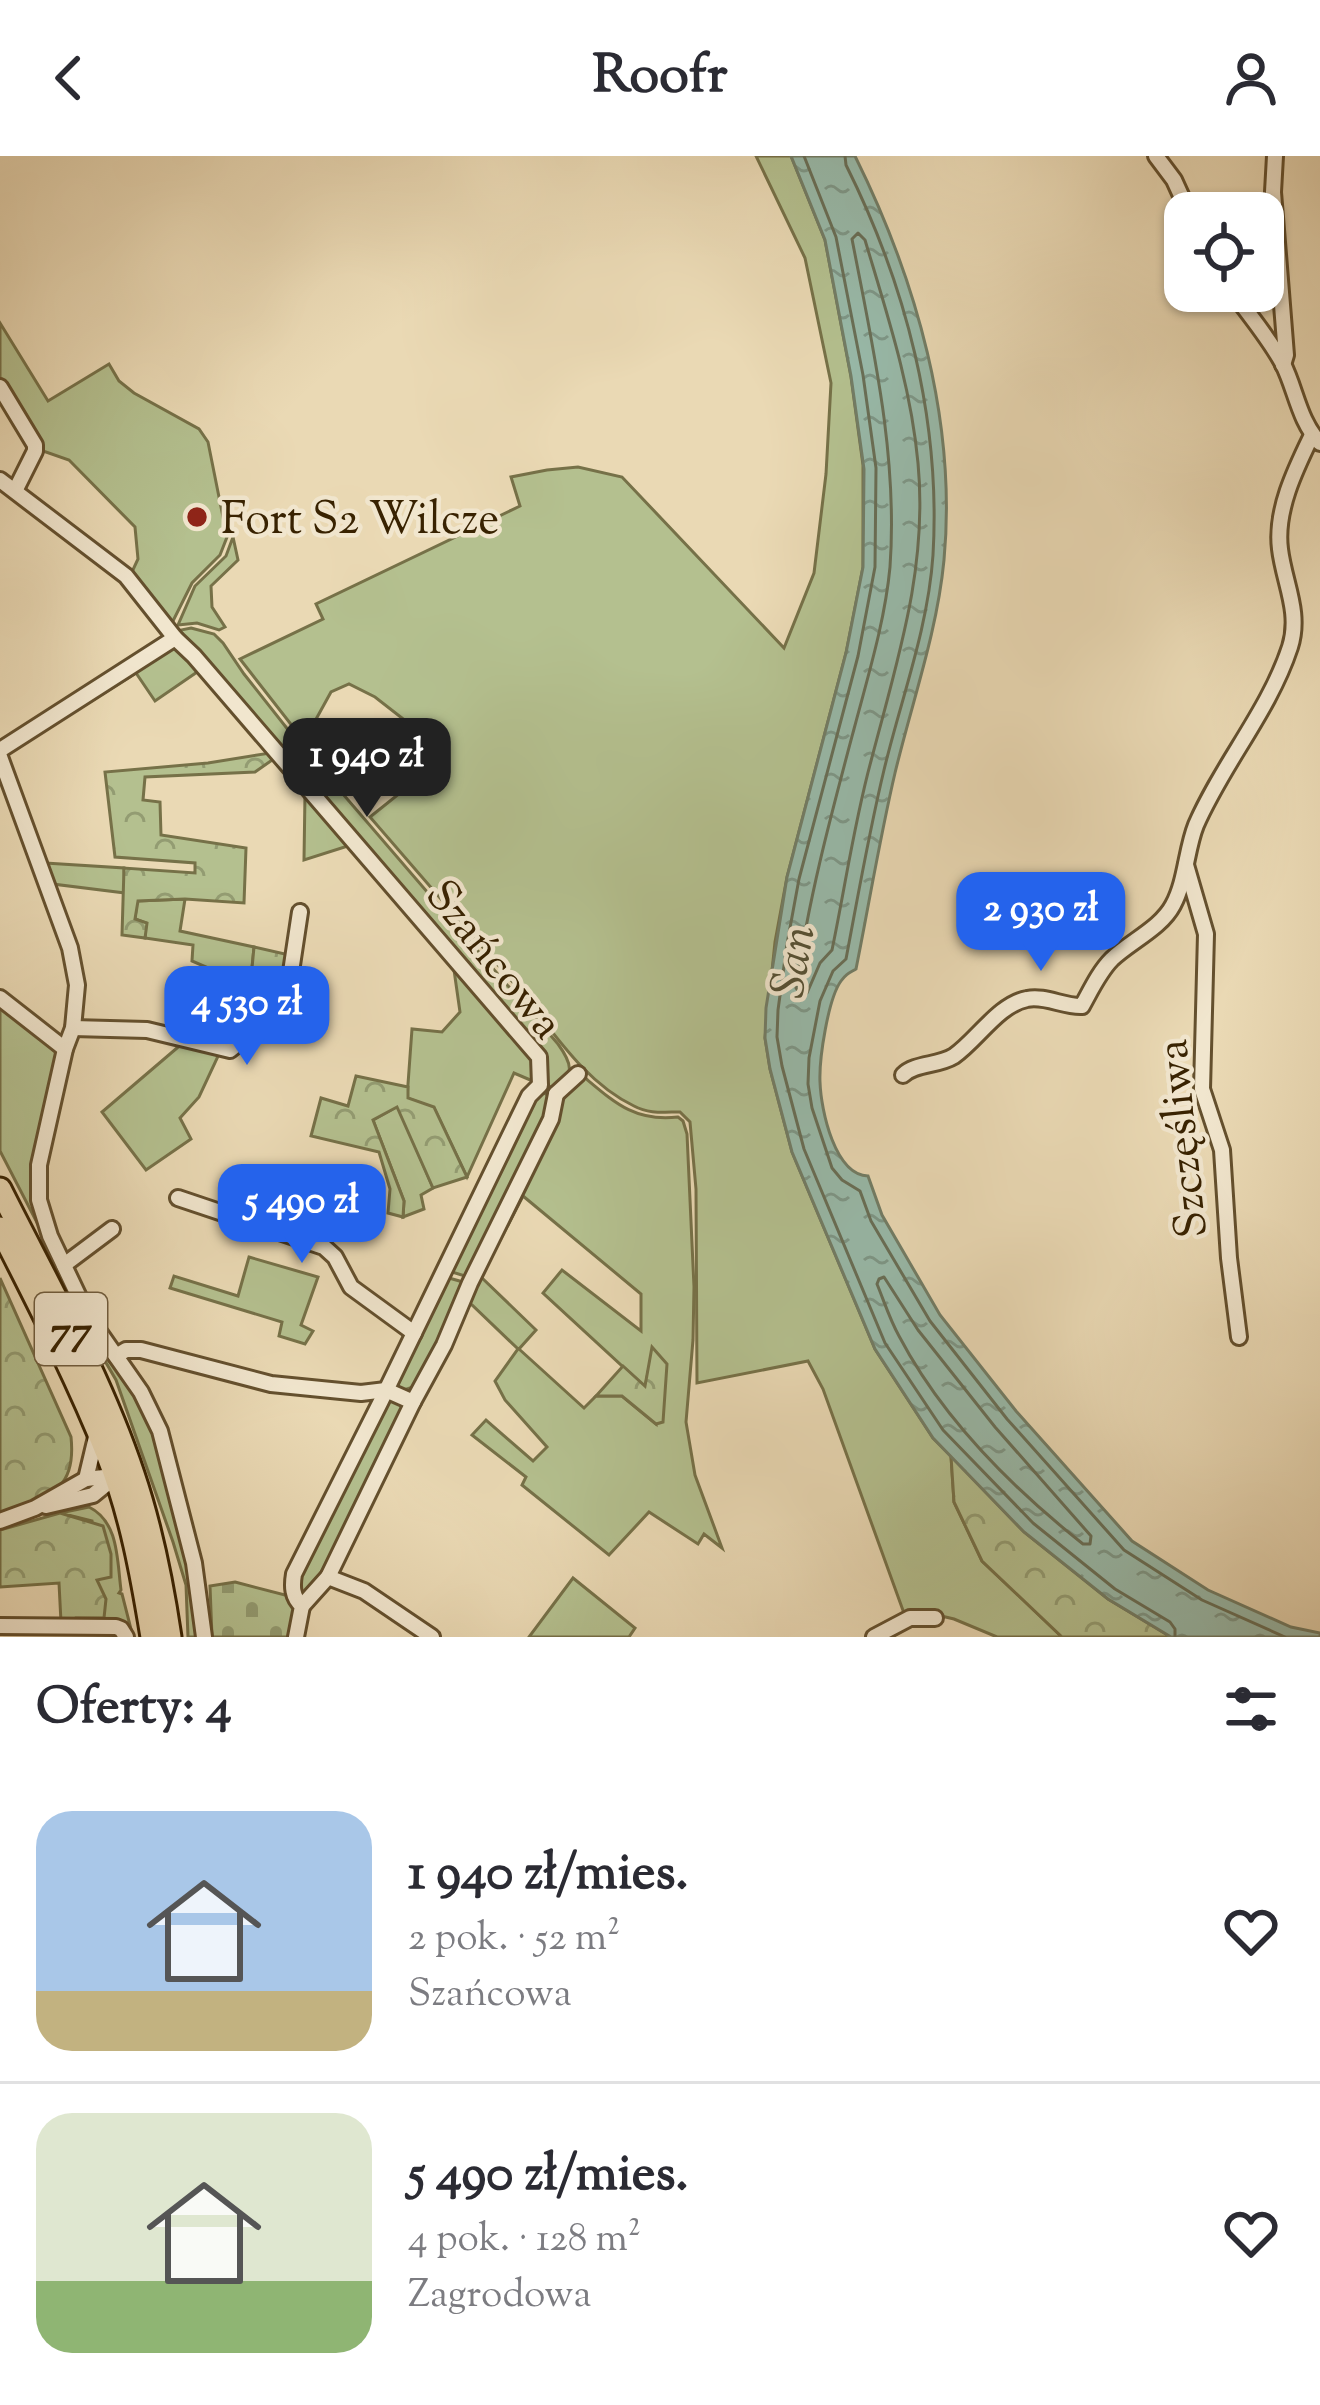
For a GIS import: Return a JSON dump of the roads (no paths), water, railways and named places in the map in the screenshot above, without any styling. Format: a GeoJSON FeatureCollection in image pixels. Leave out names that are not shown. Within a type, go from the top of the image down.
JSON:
{"type":"FeatureCollection","features":[{"type":"Feature","properties":{"kind":"highway","name":"77"},"geometry":{"type":"LineString","coordinates":[[0,1190],[92,1373],[153,1552],[170,1637]]}},
{"type":"Feature","properties":{"kind":"highway","name":"77"},"geometry":{"type":"LineString","coordinates":[[0,1228],[97,1433],[124,1474],[152,1637]]}},
{"type":"Feature","properties":{"kind":"street"},"geometry":{"type":"LineString","coordinates":[[1156,156],[1179,192]]}},
{"type":"Feature","properties":{"kind":"street"},"geometry":{"type":"LineString","coordinates":[[1275,156],[1283,364]]}},
{"type":"Feature","properties":{"kind":"street"},"geometry":{"type":"LineString","coordinates":[[903,1075],[907,1069],[948,1060],[1023,999],[1082,1006],[1108,963],[1174,904],[1198,823],[1276,685],[1295,621],[1279,530],[1292,481],[1316,439],[1283,364],[1247,312]]}},
{"type":"Feature","properties":{"kind":"street"},"geometry":{"type":"LineString","coordinates":[[0,387],[35,451],[16,489]]}},
{"type":"Feature","properties":{"kind":"street","name":"Szańcowa"},"geometry":{"type":"LineString","coordinates":[[0,480],[127,576],[175,638],[539,1057],[540,1085],[529,1096],[294,1574],[292,1587],[302,1606]]}},
{"type":"Feature","properties":{"kind":"street"},"geometry":{"type":"LineString","coordinates":[[175,638],[0,753],[70,948],[76,985],[73,1028],[38,1182],[44,1219],[88,1316],[149,1407],[165,1447],[194,1563],[204,1637]]}},
{"type":"Feature","properties":{"kind":"street","name":"Szczęśliwa"},"geometry":{"type":"LineString","coordinates":[[1186,865],[1206,934],[1202,1089],[1222,1150],[1238,1337]]}},
{"type":"Feature","properties":{"kind":"street"},"geometry":{"type":"LineString","coordinates":[[73,1028],[172,1033],[230,1050],[286,1005],[300,912]]}},
{"type":"Feature","properties":{"kind":"street"},"geometry":{"type":"LineString","coordinates":[[0,998],[65,1049]]}},
{"type":"Feature","properties":{"kind":"street"},"geometry":{"type":"LineString","coordinates":[[540,1085],[556,1094],[578,1073]]}},
{"type":"Feature","properties":{"kind":"street","name":"Szańcowa"},"geometry":{"type":"LineString","coordinates":[[296,1637],[302,1606],[328,1577],[444,1345],[550,1118],[556,1094]]}},
{"type":"Feature","properties":{"kind":"street"},"geometry":{"type":"LineString","coordinates":[[178,1198],[323,1247],[335,1257],[351,1287],[414,1333]]}},
{"type":"Feature","properties":{"kind":"street"},"geometry":{"type":"LineString","coordinates":[[64,1265],[112,1229]]}},
{"type":"Feature","properties":{"kind":"street"},"geometry":{"type":"LineString","coordinates":[[444,1271],[470,1283]]}},
{"type":"Feature","properties":{"kind":"street"},"geometry":{"type":"LineString","coordinates":[[116,1356],[141,1350],[271,1384],[361,1393],[386,1390],[413,1402]]}},
{"type":"Feature","properties":{"kind":"street"},"geometry":{"type":"LineString","coordinates":[[86,1479],[97,1433]]}},
{"type":"Feature","properties":{"kind":"street"},"geometry":{"type":"LineString","coordinates":[[35,1508],[86,1479],[124,1474]]}},
{"type":"Feature","properties":{"kind":"street"},"geometry":{"type":"LineString","coordinates":[[0,1521],[93,1495],[124,1474]]}},
{"type":"Feature","properties":{"kind":"street"},"geometry":{"type":"LineString","coordinates":[[93,1495],[128,1515]]}},
{"type":"Feature","properties":{"kind":"street"},"geometry":{"type":"LineString","coordinates":[[328,1577],[376,1598],[432,1637]]}},
{"type":"Feature","properties":{"kind":"street"},"geometry":{"type":"LineString","coordinates":[[874,1637],[910,1618],[935,1618]]}},
{"type":"Feature","properties":{"kind":"street"},"geometry":{"type":"LineString","coordinates":[[0,1626],[116,1627],[126,1637]]}},
{"type":"Feature","properties":{"kind":"water","name":"San"},"geometry":{"type":"Polygon","coordinates":[[[791,156],[855,156],[913,301],[938,404],[944,456],[944,560],[936,614],[890,797],[856,969],[836,990],[825,1030],[820,1082],[832,1140],[847,1165],[868,1176],[882,1215],[940,1315],[1016,1411],[1132,1541],[1208,1590],[1291,1627],[1320,1633],[1320,1637],[1171,1637],[1108,1599],[1024,1532],[933,1438],[875,1349],[792,1152],[770,1069],[766,1008],[787,877],[846,653],[863,567],[864,469],[825,240],[791,156]]]}},
{"type":"Feature","properties":{"kind":"place","name":"Fort S2 Wilcze"},"geometry":{"type":"Point","coordinates":[197,517]}}]}
